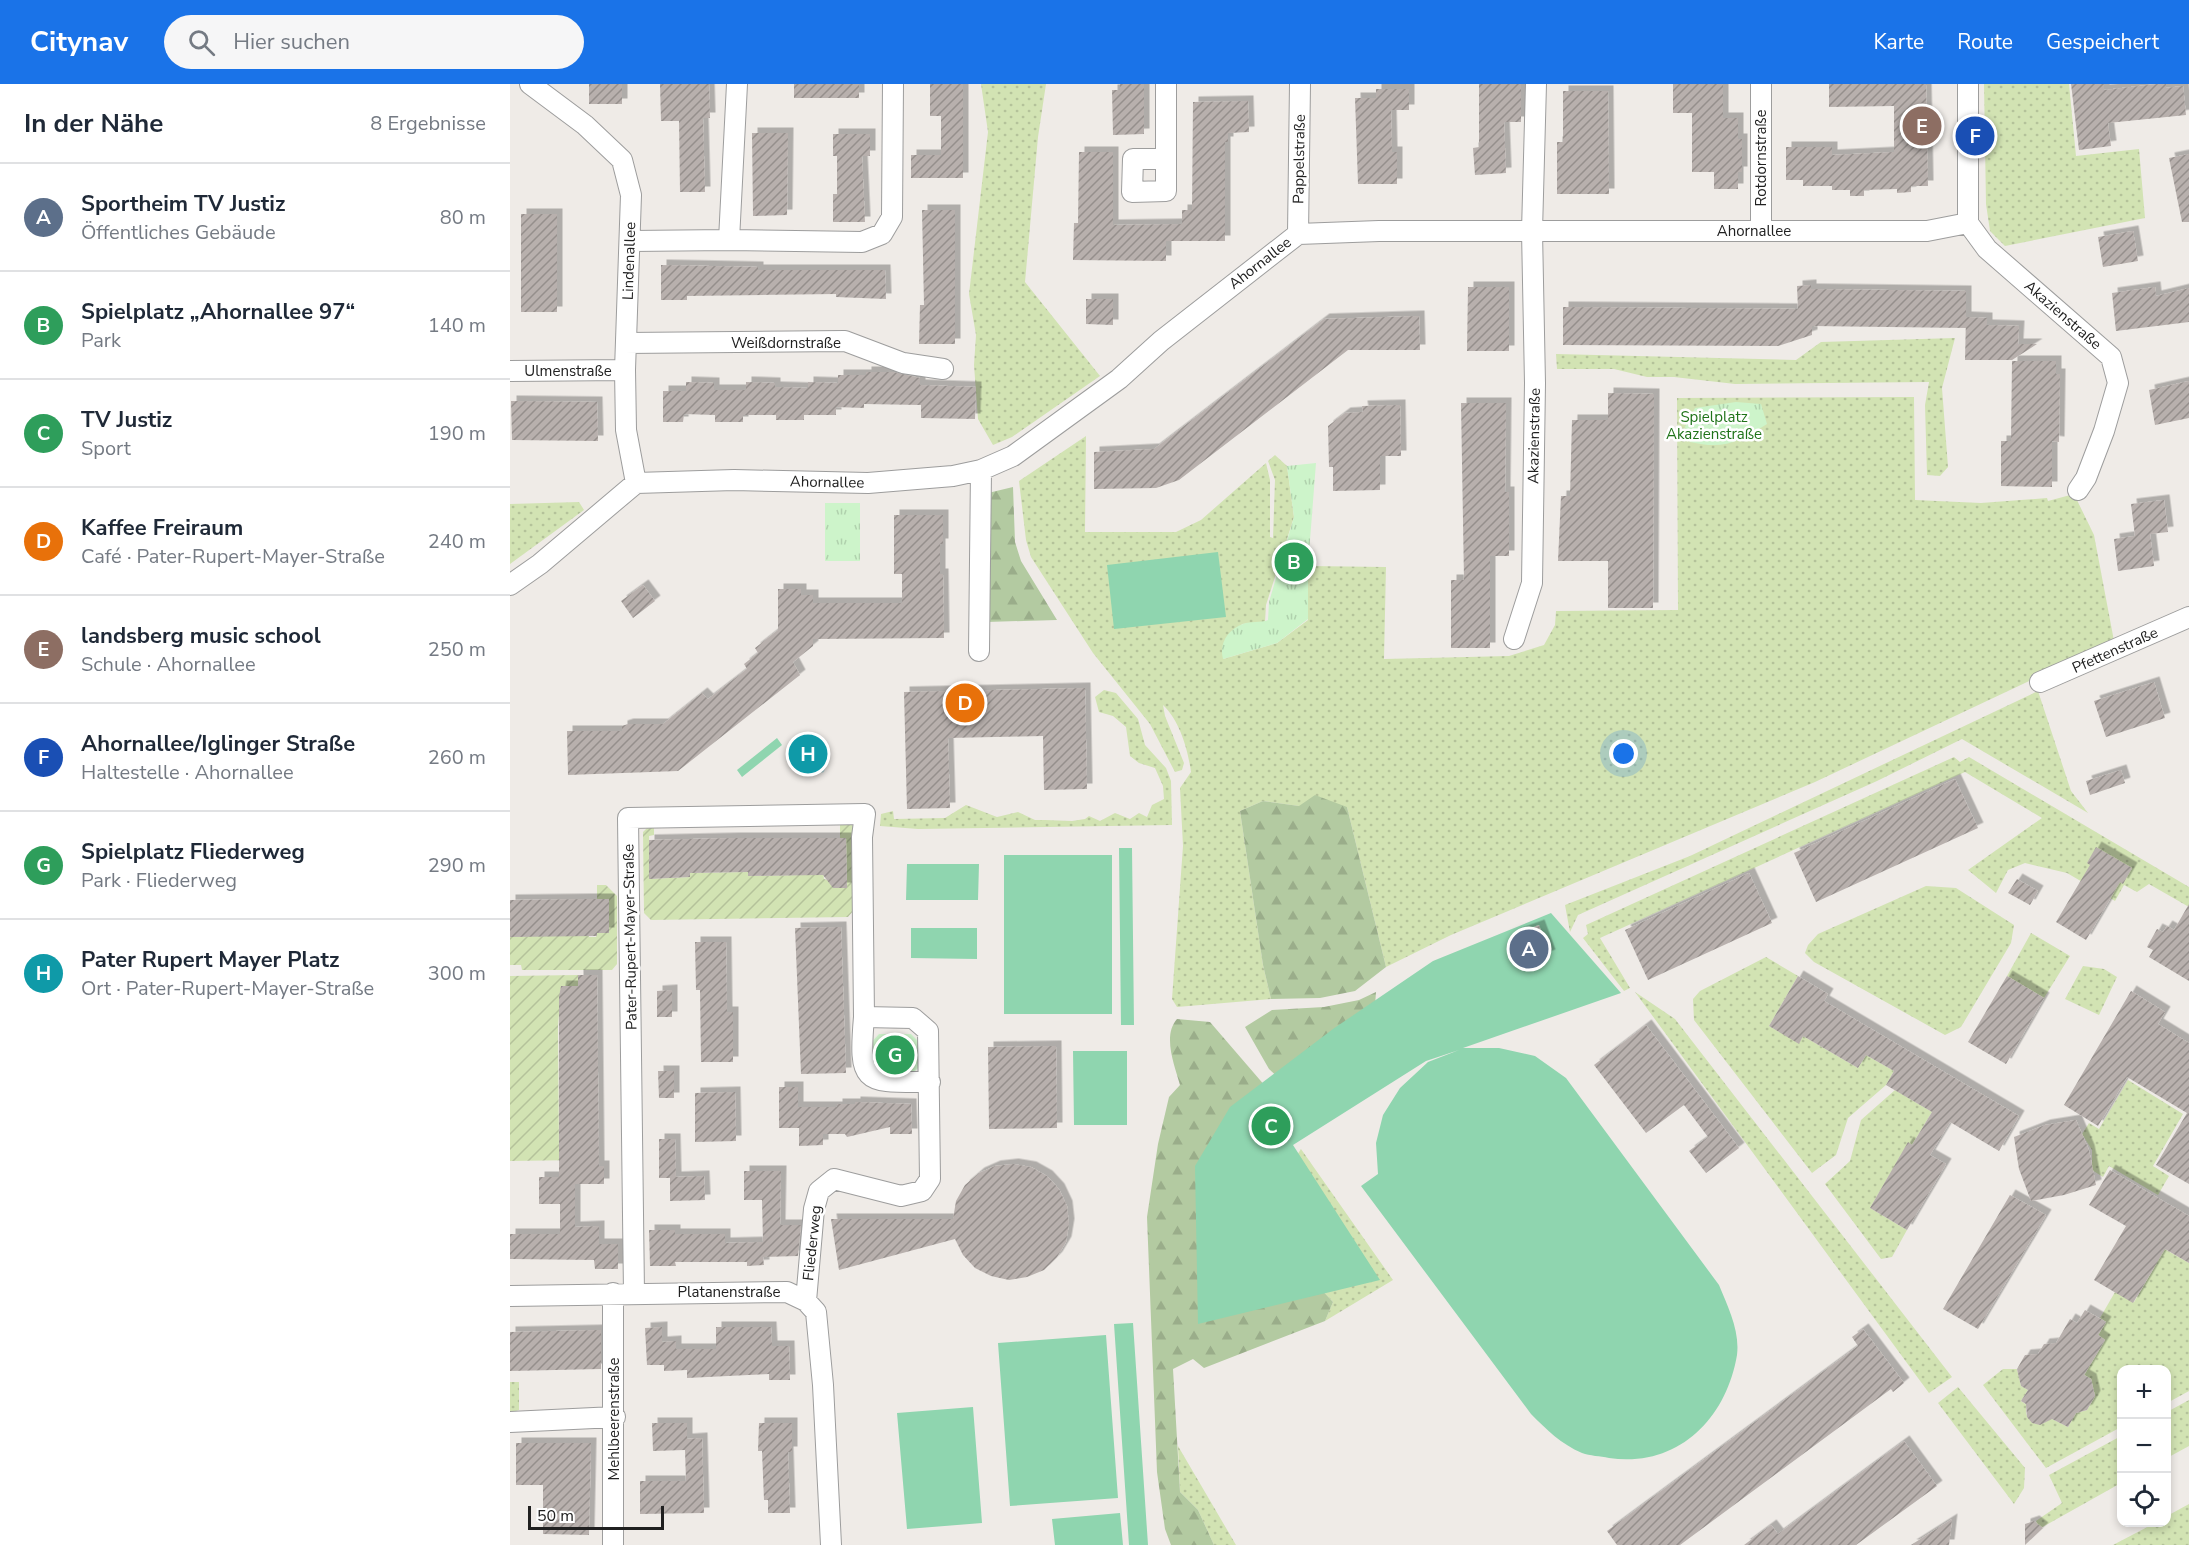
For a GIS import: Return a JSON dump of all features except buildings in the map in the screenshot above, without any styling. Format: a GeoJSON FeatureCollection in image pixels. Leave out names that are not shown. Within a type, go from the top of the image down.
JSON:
{"type":"FeatureCollection","features":[{"type":"Feature","properties":{"kind":"street","name":"Lindenallee"},"geometry":{"type":"LineString","coordinates":[[530,84],[585,125],[622,160],[631,195],[625,370],[626,430],[636,483]]}},
{"type":"Feature","properties":{"kind":"street"},"geometry":{"type":"LineString","coordinates":[[729,240],[737,84]]}},
{"type":"Feature","properties":{"kind":"street"},"geometry":{"type":"LineString","coordinates":[[631,241],[862,242],[882,234],[892,217],[893,84]]}},
{"type":"Feature","properties":{"kind":"street"},"geometry":{"type":"LineString","coordinates":[[1166,84],[1166,159]]}},
{"type":"Feature","properties":{"kind":"street","name":"Pappelstraße"},"geometry":{"type":"LineString","coordinates":[[1298,234],[1300,84]]}},
{"type":"Feature","properties":{"kind":"street"},"geometry":{"type":"LineString","coordinates":[[1532,231],[1536,84]]}},
{"type":"Feature","properties":{"kind":"street","name":"Rotdornstraße"},"geometry":{"type":"LineString","coordinates":[[1761,84],[1761,231]]}},
{"type":"Feature","properties":{"kind":"street"},"geometry":{"type":"LineString","coordinates":[[1968,84],[1968,223]]}},
{"type":"Feature","properties":{"kind":"street","name":"Ahornallee"},"geometry":{"type":"LineString","coordinates":[[636,483],[734,480],[868,483],[953,476],[981,470],[1013,456],[1119,379],[1161,341],[1298,234],[1379,231],[1927,231],[1968,223]]}},
{"type":"Feature","properties":{"kind":"street","name":"Akazienstraße"},"geometry":{"type":"LineString","coordinates":[[1968,223],[1987,249],[2111,357],[2118,383],[2104,431],[2086,478],[2078,490]]}},
{"type":"Feature","properties":{"kind":"street","name":"Akazienstraße"},"geometry":{"type":"LineString","coordinates":[[1514,639],[1532,583],[1534,383],[1532,231]]}},
{"type":"Feature","properties":{"kind":"street","name":"Weißdornstraße"},"geometry":{"type":"LineString","coordinates":[[626,343],[846,341],[903,363],[943,369]]}},
{"type":"Feature","properties":{"kind":"street","name":"Ulmenstraße"},"geometry":{"type":"LineString","coordinates":[[510,371],[625,370]]}},
{"type":"Feature","properties":{"kind":"street"},"geometry":{"type":"LineString","coordinates":[[979,651],[981,470]]}},
{"type":"Feature","properties":{"kind":"street"},"geometry":{"type":"LineString","coordinates":[[510,585],[636,483]]}},
{"type":"Feature","properties":{"kind":"street","name":"Pfettenstraße"},"geometry":{"type":"LineString","coordinates":[[2040,682],[2189,617]]}},
{"type":"Feature","properties":{"kind":"street","name":"Pater-Rupert-Mayer-Straße"},"geometry":{"type":"LineString","coordinates":[[634,1293],[628,818],[866,814],[862,837],[864,1017]]}},
{"type":"Feature","properties":{"kind":"street"},"geometry":{"type":"LineString","coordinates":[[864,1017],[862,1066],[866,1075],[881,1082],[930,1082]]}},
{"type":"Feature","properties":{"kind":"street","name":"Fliederweg"},"geometry":{"type":"LineString","coordinates":[[806,1301],[814,1209],[819,1191],[834,1179],[902,1196],[922,1191],[930,1179],[929,1037],[924,1027],[913,1018],[864,1017]]}},
{"type":"Feature","properties":{"kind":"street","name":"Platanenstraße"},"geometry":{"type":"LineString","coordinates":[[510,1296],[787,1292],[806,1301]]}},
{"type":"Feature","properties":{"kind":"street","name":"Mehlbeerenstraße"},"geometry":{"type":"LineString","coordinates":[[613,1545],[614,1293]]}},
{"type":"Feature","properties":{"kind":"street"},"geometry":{"type":"LineString","coordinates":[[806,1301],[816,1312],[820,1351],[831,1545]]}},
{"type":"Feature","properties":{"kind":"street"},"geometry":{"type":"LineString","coordinates":[[510,1422],[615,1417]]}},
{"type":"Feature","properties":{"kind":"green space"},"geometry":{"type":"Polygon","coordinates":[[[981,84],[1046,84],[1038,137],[1025,282],[1100,376],[1012,437],[993,445],[978,419],[974,365],[976,335],[969,294],[988,132],[981,84]]]}},
{"type":"Feature","properties":{"kind":"green space"},"geometry":{"type":"Polygon","coordinates":[[[1984,84],[2069,84],[2076,156],[2139,149],[2145,218],[2005,246],[1990,231],[1986,204],[1984,84]]]}},
{"type":"Feature","properties":{"kind":"green space"},"geometry":{"type":"Polygon","coordinates":[[[1955,338],[1942,388],[1948,467],[1940,476],[1927,475],[1925,405],[1929,382],[1735,384],[1674,377],[1647,377],[1614,369],[1557,369],[1556,354],[1796,360],[1821,342],[1955,338]]]}},
{"type":"Feature","properties":{"kind":"green space"},"geometry":{"type":"Polygon","coordinates":[[[1914,397],[1915,500],[1981,503],[2047,498],[2048,501],[2074,494],[2094,535],[2114,641],[1815,782],[1451,935],[1386,967],[1347,807],[1299,806],[1263,801],[1240,811],[1263,965],[1271,999],[1177,1007],[1172,999],[1183,846],[1180,788],[1191,772],[1188,754],[1179,727],[1163,705],[1165,716],[1184,763],[1182,770],[1175,772],[1150,724],[1093,653],[1031,557],[1026,540],[1019,481],[1086,436],[1085,532],[1176,532],[1201,520],[1266,463],[1270,480],[1270,537],[1273,538],[1275,480],[1268,461],[1275,455],[1287,466],[1294,517],[1266,605],[1265,622],[1242,624],[1223,659],[1277,643],[1308,620],[1308,566],[1386,567],[1384,659],[1509,656],[1544,645],[1555,625],[1556,611],[1678,610],[1677,398],[1914,397]]]}},
{"type":"Feature","properties":{"kind":"green space","name":"Spielplatz Akazienstraße"},"geometry":{"type":"Polygon","coordinates":[[[1736,402],[1761,404],[1767,424],[1748,436],[1722,445],[1690,442],[1685,427],[1695,408],[1736,402]]]}},
{"type":"Feature","properties":{"kind":"green space"},"geometry":{"type":"Polygon","coordinates":[[[1316,463],[1308,566],[1308,619],[1277,643],[1223,659],[1223,643],[1233,630],[1246,623],[1268,620],[1269,602],[1294,517],[1287,466],[1316,463]]]}},
{"type":"Feature","properties":{"kind":"green space"},"geometry":{"type":"Polygon","coordinates":[[[1013,487],[1015,542],[1021,561],[1057,620],[986,622],[988,493],[1013,487]]]}},
{"type":"Feature","properties":{"kind":"green space"},"geometry":{"type":"Polygon","coordinates":[[[579,502],[584,510],[510,564],[510,504],[579,502]]]}},
{"type":"Feature","properties":{"kind":"green space"},"geometry":{"type":"Polygon","coordinates":[[[825,503],[860,503],[860,561],[825,561],[825,503]]]}},
{"type":"Feature","properties":{"kind":"green space"},"geometry":{"type":"Polygon","coordinates":[[[1218,552],[1226,617],[1114,629],[1107,565],[1218,552]]]}},
{"type":"Feature","properties":{"kind":"green space"},"geometry":{"type":"Polygon","coordinates":[[[1104,690],[1116,693],[1138,719],[1145,745],[1166,768],[1171,781],[1172,825],[918,829],[880,826],[881,814],[893,811],[894,819],[945,818],[966,805],[997,817],[1018,812],[1035,820],[1072,821],[1089,816],[1100,821],[1115,813],[1130,819],[1139,813],[1147,817],[1152,805],[1164,799],[1163,786],[1155,768],[1139,763],[1130,756],[1126,727],[1113,716],[1099,712],[1095,697],[1104,690]]]}},
{"type":"Feature","properties":{"kind":"green space"},"geometry":{"type":"Polygon","coordinates":[[[2038,691],[2071,791],[2088,813],[1962,739],[1877,781],[1578,915],[1570,932],[1565,905],[1690,856],[2038,691]]]}},
{"type":"Feature","properties":{"kind":"green space"},"geometry":{"type":"Polygon","coordinates":[[[777,738],[782,745],[742,777],[737,770],[777,738]]]}},
{"type":"Feature","properties":{"kind":"green space"},"geometry":{"type":"Polygon","coordinates":[[[1954,757],[1960,762],[1969,757],[2189,887],[2189,907],[2149,884],[2137,892],[2124,885],[2115,901],[2067,873],[2025,863],[2008,870],[1996,893],[1968,870],[2042,818],[1965,772],[1600,938],[1630,988],[1624,991],[1583,938],[1588,934],[1586,925],[1954,757]]]}},
{"type":"Feature","properties":{"kind":"green space"},"geometry":{"type":"Polygon","coordinates":[[[1315,795],[1347,807],[1386,967],[1355,991],[1320,998],[1271,999],[1263,965],[1240,811],[1263,801],[1299,806],[1315,795]]]}},
{"type":"Feature","properties":{"kind":"green space"},"geometry":{"type":"Polygon","coordinates":[[[840,819],[847,819],[853,826],[854,910],[848,917],[651,920],[644,913],[643,832],[654,821],[654,835],[649,836],[650,879],[690,877],[690,873],[748,872],[748,876],[804,875],[804,871],[823,871],[824,879],[847,885],[846,838],[840,838],[840,819]]]}},
{"type":"Feature","properties":{"kind":"green space"},"geometry":{"type":"Polygon","coordinates":[[[1119,848],[1132,848],[1134,1025],[1121,1025],[1119,848]]]}},
{"type":"Feature","properties":{"kind":"green space"},"geometry":{"type":"Polygon","coordinates":[[[1004,855],[1112,855],[1112,1014],[1004,1014],[1004,855]]]}},
{"type":"Feature","properties":{"kind":"green space"},"geometry":{"type":"Polygon","coordinates":[[[907,864],[979,864],[978,900],[906,900],[907,864]]]}},
{"type":"Feature","properties":{"kind":"green space"},"geometry":{"type":"Polygon","coordinates":[[[597,885],[606,885],[617,896],[617,964],[612,970],[522,970],[521,965],[510,965],[510,937],[589,933],[589,937],[596,937],[597,933],[609,933],[609,899],[597,899],[597,885]]]}},
{"type":"Feature","properties":{"kind":"green space"},"geometry":{"type":"Polygon","coordinates":[[[1926,886],[1956,888],[2014,925],[2011,943],[1961,1027],[1945,1035],[1814,962],[1805,953],[1808,945],[1818,934],[1926,886]]]}},
{"type":"Feature","properties":{"kind":"green space"},"geometry":{"type":"Polygon","coordinates":[[[1551,913],[1621,993],[1463,1048],[1499,1048],[1535,1056],[1566,1078],[1719,1285],[1737,1337],[1737,1355],[1731,1378],[1722,1400],[1710,1419],[1694,1435],[1676,1447],[1656,1455],[1634,1459],[1609,1458],[1582,1453],[1561,1441],[1531,1414],[1361,1186],[1378,1174],[1376,1143],[1383,1115],[1400,1088],[1428,1062],[1459,1050],[1426,1061],[1293,1145],[1380,1280],[1198,1324],[1195,1166],[1230,1107],[1333,1029],[1433,961],[1551,913]]]}},
{"type":"Feature","properties":{"kind":"green space"},"geometry":{"type":"Polygon","coordinates":[[[911,928],[977,928],[977,959],[911,958],[911,928]]]}},
{"type":"Feature","properties":{"kind":"green space"},"geometry":{"type":"Polygon","coordinates":[[[2031,933],[2070,956],[2044,998],[2007,976],[2031,933]]]}},
{"type":"Feature","properties":{"kind":"green space"},"geometry":{"type":"Polygon","coordinates":[[[1766,957],[1798,976],[1769,1026],[1799,1043],[1803,1036],[1858,1068],[1866,1055],[1894,1071],[1886,1085],[1848,1118],[1836,1155],[1812,1173],[1694,1020],[1693,999],[1700,991],[1766,957]]]}},
{"type":"Feature","properties":{"kind":"green space"},"geometry":{"type":"Polygon","coordinates":[[[2083,966],[2104,969],[2117,977],[2099,1015],[2065,999],[2083,966]]]}},
{"type":"Feature","properties":{"kind":"green space"},"geometry":{"type":"Polygon","coordinates":[[[578,975],[578,986],[561,986],[558,1027],[559,1152],[582,1160],[510,1161],[510,976],[578,975]]]}},
{"type":"Feature","properties":{"kind":"green space"},"geometry":{"type":"Polygon","coordinates":[[[1376,992],[1375,1006],[1281,1080],[1269,1069],[1245,1027],[1272,1010],[1324,1007],[1359,1000],[1376,992]]]}},
{"type":"Feature","properties":{"kind":"green space"},"geometry":{"type":"Polygon","coordinates":[[[1635,992],[1675,1019],[1952,1377],[1929,1393],[1635,992]]]}},
{"type":"Feature","properties":{"kind":"green space"},"geometry":{"type":"Polygon","coordinates":[[[1177,1019],[1210,1022],[1266,1087],[1318,1286],[1333,1302],[1325,1321],[1204,1368],[1193,1359],[1173,1369],[1180,1492],[1198,1510],[1214,1545],[1171,1545],[1165,1529],[1157,1472],[1147,1217],[1158,1144],[1169,1097],[1180,1085],[1170,1042],[1170,1034],[1177,1019]]]}},
{"type":"Feature","properties":{"kind":"green space"},"geometry":{"type":"Polygon","coordinates":[[[879,1034],[911,1034],[922,1045],[922,1064],[911,1075],[879,1076],[868,1064],[868,1046],[879,1034]]]}},
{"type":"Feature","properties":{"kind":"green space"},"geometry":{"type":"Polygon","coordinates":[[[1073,1051],[1127,1051],[1127,1125],[1074,1125],[1073,1051]]]}},
{"type":"Feature","properties":{"kind":"green space"},"geometry":{"type":"Polygon","coordinates":[[[2128,1080],[2183,1114],[2153,1166],[2169,1176],[2158,1195],[2109,1166],[2103,1177],[2092,1170],[2092,1150],[2082,1134],[2089,1123],[2099,1129],[2128,1080]]]}},
{"type":"Feature","properties":{"kind":"green space"},"geometry":{"type":"Polygon","coordinates":[[[1895,1090],[1932,1112],[1912,1145],[1908,1143],[1870,1208],[1907,1230],[1892,1257],[1881,1259],[1825,1184],[1850,1161],[1861,1120],[1895,1090]]]}},
{"type":"Feature","properties":{"kind":"green space"},"geometry":{"type":"Polygon","coordinates":[[[1301,1149],[1393,1280],[1325,1321],[1333,1302],[1318,1286],[1291,1164],[1301,1149]]]}},
{"type":"Feature","properties":{"kind":"green space"},"geometry":{"type":"Polygon","coordinates":[[[2147,1239],[2189,1263],[2189,1391],[2171,1401],[2171,1365],[2117,1365],[2117,1429],[2046,1468],[1983,1385],[2003,1369],[2017,1369],[2021,1386],[2028,1390],[2021,1401],[2027,1405],[2029,1420],[2041,1424],[2050,1418],[2068,1427],[2076,1413],[2087,1410],[2095,1396],[2091,1379],[2084,1375],[2105,1340],[2098,1335],[2106,1322],[2100,1318],[2115,1292],[2134,1302],[2154,1268],[2147,1239]]]}},
{"type":"Feature","properties":{"kind":"green space"},"geometry":{"type":"Polygon","coordinates":[[[1133,1323],[1148,1545],[1129,1545],[1114,1324],[1133,1323]]]}},
{"type":"Feature","properties":{"kind":"green space"},"geometry":{"type":"Polygon","coordinates":[[[1106,1335],[1118,1498],[1010,1506],[998,1343],[1106,1335]]]}},
{"type":"Feature","properties":{"kind":"green space"},"geometry":{"type":"Polygon","coordinates":[[[510,1382],[519,1382],[519,1410],[510,1413],[510,1382]]]}},
{"type":"Feature","properties":{"kind":"green space"},"geometry":{"type":"Polygon","coordinates":[[[1958,1387],[2025,1468],[2024,1488],[2014,1504],[1938,1403],[1958,1387]]]}},
{"type":"Feature","properties":{"kind":"green space"},"geometry":{"type":"Polygon","coordinates":[[[2189,1400],[2189,1446],[2171,1456],[2171,1419],[2171,1410],[2189,1400]]]}},
{"type":"Feature","properties":{"kind":"green space"},"geometry":{"type":"Polygon","coordinates":[[[973,1407],[982,1523],[907,1529],[897,1413],[973,1407]]]}},
{"type":"Feature","properties":{"kind":"green space"},"geometry":{"type":"Polygon","coordinates":[[[2117,1438],[2117,1485],[2039,1529],[2036,1521],[2062,1503],[2049,1475],[2117,1438]]]}},
{"type":"Feature","properties":{"kind":"green space"},"geometry":{"type":"Polygon","coordinates":[[[1178,1446],[1236,1545],[1214,1545],[1198,1510],[1180,1492],[1178,1446]]]}},
{"type":"Feature","properties":{"kind":"green space"},"geometry":{"type":"Polygon","coordinates":[[[2189,1504],[2189,1545],[2113,1545],[2147,1527],[2171,1527],[2171,1514],[2189,1504]]]}},
{"type":"Feature","properties":{"kind":"green space"},"geometry":{"type":"Polygon","coordinates":[[[1120,1513],[1123,1545],[1055,1545],[1052,1519],[1120,1513]]]}},
{"type":"Feature","properties":{"kind":"waterway"},"geometry":{"type":"LineString","coordinates":[[798,759],[822,770]]}},
{"type":"Feature","properties":{"kind":"place","name":"landsberg music school"},"geometry":{"type":"Point","coordinates":[1922,126]}},
{"type":"Feature","properties":{"kind":"place","name":"Ahornallee/Iglinger Straße"},"geometry":{"type":"Point","coordinates":[1975,136]}},
{"type":"Feature","properties":{"kind":"place","name":"Spielplatz „Ahornallee 97“"},"geometry":{"type":"Point","coordinates":[1294,562]}},
{"type":"Feature","properties":{"kind":"place","name":"Kaffee Freiraum"},"geometry":{"type":"Point","coordinates":[965,703]}},
{"type":"Feature","properties":{"kind":"place","name":"Pater Rupert Mayer Platz"},"geometry":{"type":"Point","coordinates":[808,754]}},
{"type":"Feature","properties":{"kind":"place","name":"Sportheim TV Justiz"},"geometry":{"type":"Point","coordinates":[1529,949]}},
{"type":"Feature","properties":{"kind":"place","name":"Spielplatz Fliederweg"},"geometry":{"type":"Point","coordinates":[895,1055]}},
{"type":"Feature","properties":{"kind":"place","name":"TV Justiz"},"geometry":{"type":"Point","coordinates":[1271,1126]}}]}
